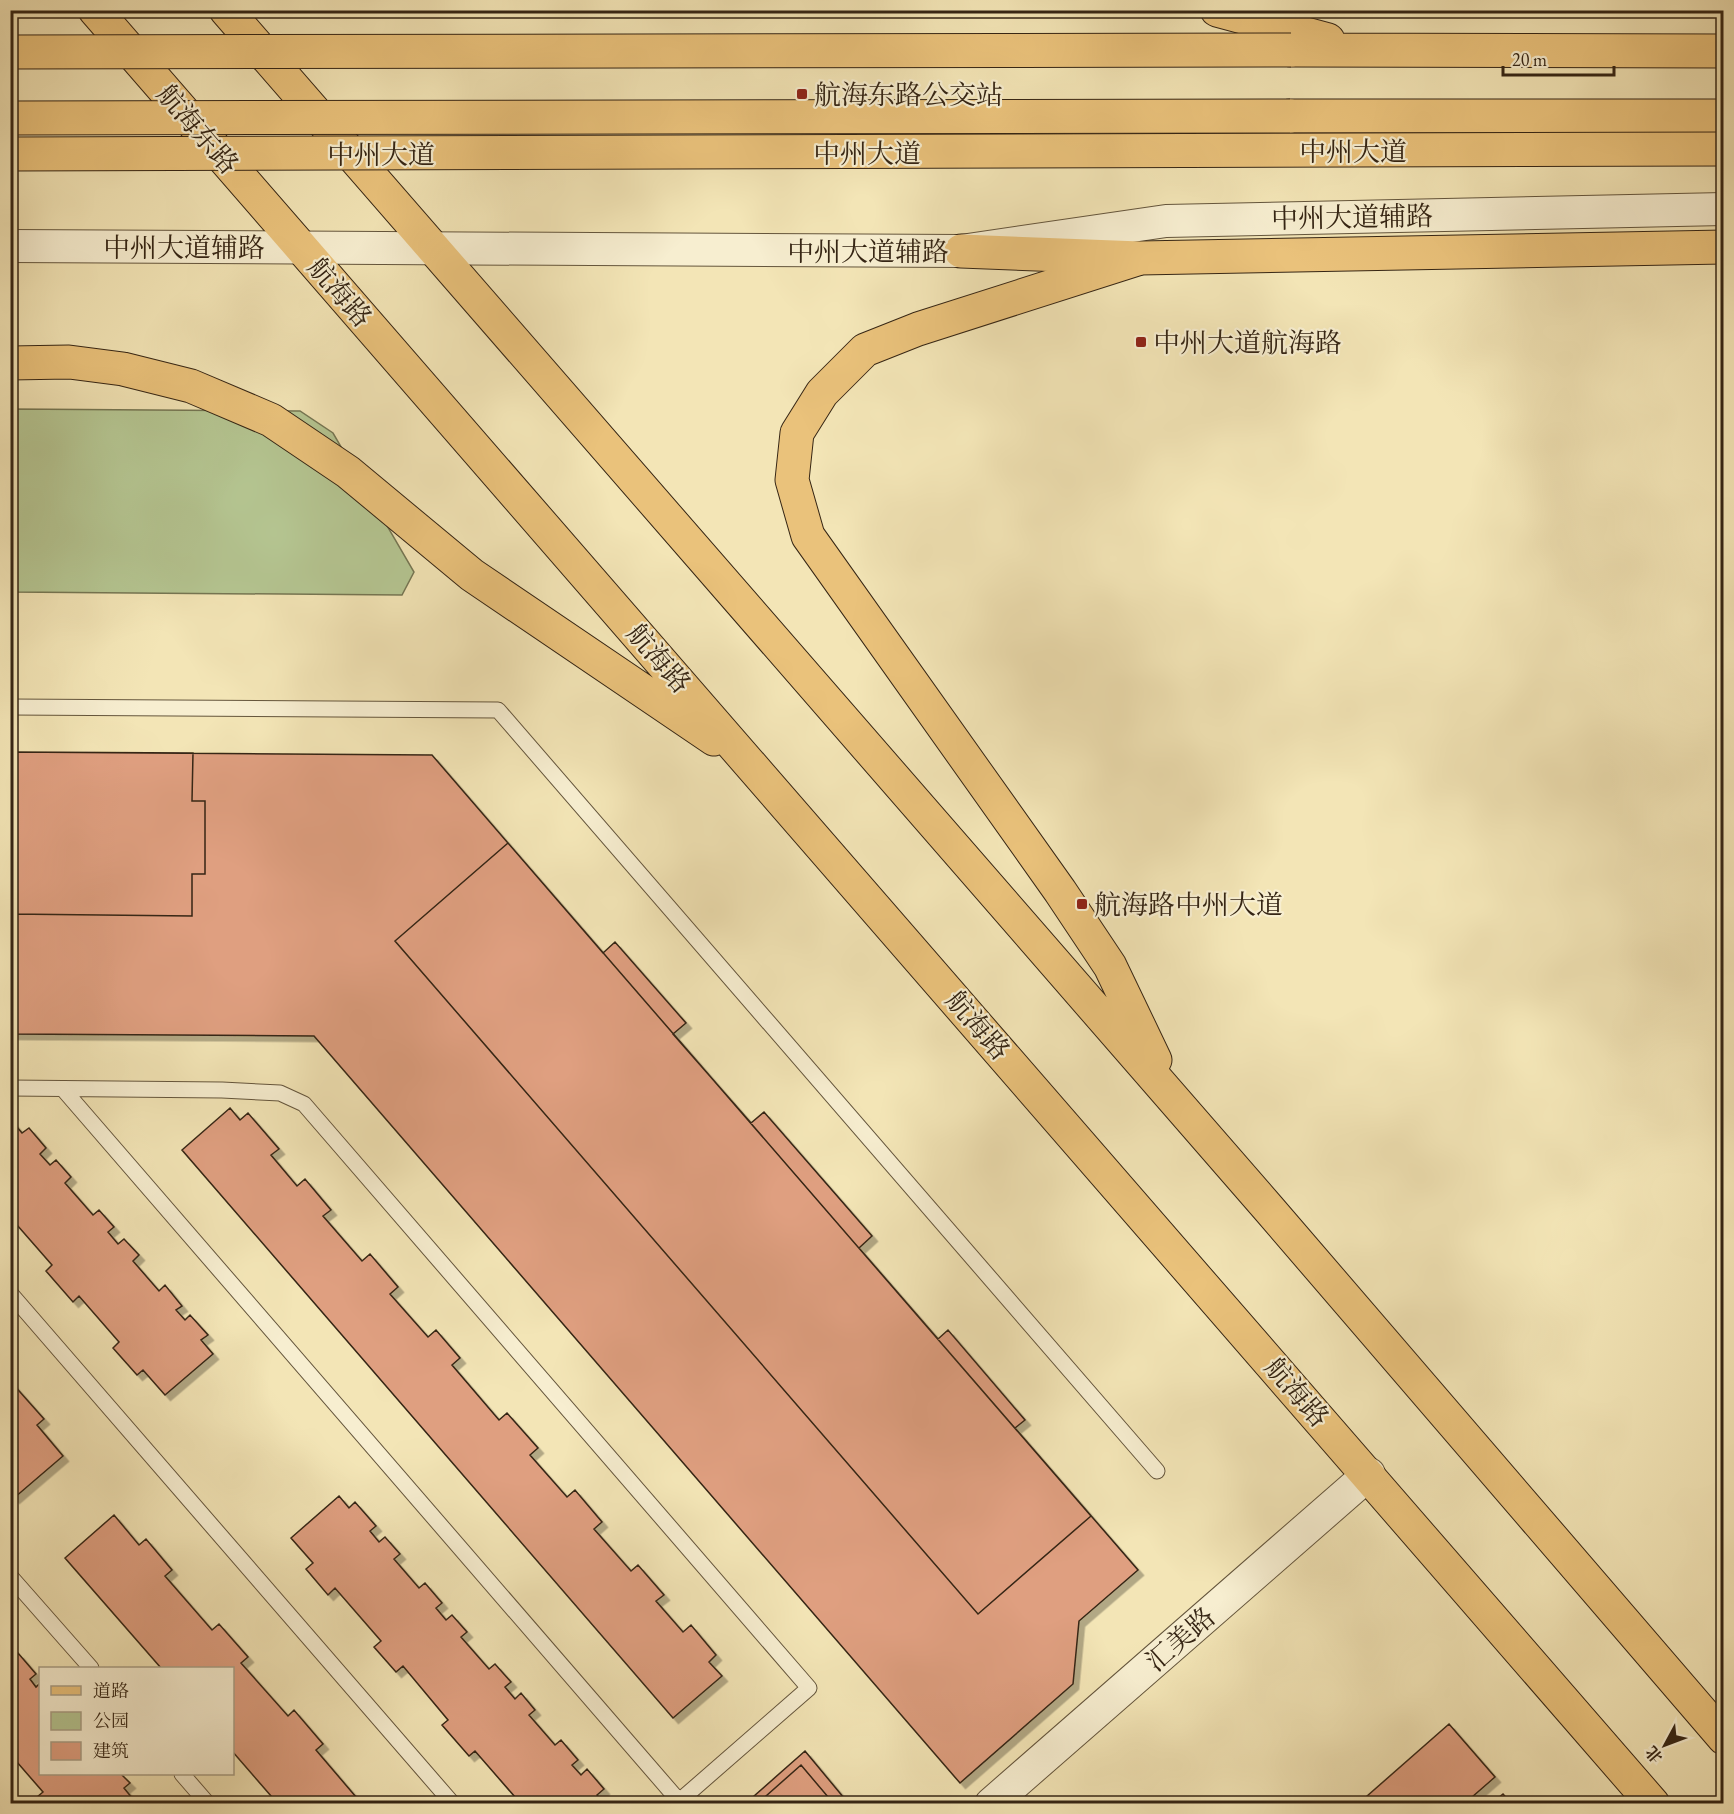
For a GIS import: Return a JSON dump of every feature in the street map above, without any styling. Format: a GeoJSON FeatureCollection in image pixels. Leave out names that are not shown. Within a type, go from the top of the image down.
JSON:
{"type":"FeatureCollection","features":[{"type":"Feature","properties":{"kind":"main road","name":"航海东路"},"geometry":{"type":"LineString","coordinates":[[95,10],[301,248]]}},
{"type":"Feature","properties":{"kind":"main road"},"geometry":{"type":"LineString","coordinates":[[226,10],[1174,1100],[1724,1738]]}},
{"type":"Feature","properties":{"kind":"main road"},"geometry":{"type":"LineString","coordinates":[[1217,10],[1367,51]]}},
{"type":"Feature","properties":{"kind":"main road"},"geometry":{"type":"LineString","coordinates":[[10,52],[1724,51]]}},
{"type":"Feature","properties":{"kind":"main road","name":"中州大道"},"geometry":{"type":"LineString","coordinates":[[10,118],[1724,116]]}},
{"type":"Feature","properties":{"kind":"main road","name":"中州大道"},"geometry":{"type":"LineString","coordinates":[[10,154],[1724,149]]}},
{"type":"Feature","properties":{"kind":"main road"},"geometry":{"type":"LineString","coordinates":[[961,251],[1140,258],[1724,247]]}},
{"type":"Feature","properties":{"kind":"main road","name":"航海路"},"geometry":{"type":"LineString","coordinates":[[301,248],[1653,1803]]}},
{"type":"Feature","properties":{"kind":"main road"},"geometry":{"type":"LineString","coordinates":[[1140,258],[918,328],[865,350],[822,393],[797,433],[792,480],[808,536],[1060,891],[1110,966],[1174,1100]]}},
{"type":"Feature","properties":{"kind":"main road"},"geometry":{"type":"LineString","coordinates":[[10,363],[69,362],[123,369],[191,387],[271,420],[348,472],[472,575],[753,766]]}},
{"type":"Feature","properties":{"kind":"street","name":"中州大道辅路"},"geometry":{"type":"LineString","coordinates":[[10,246],[961,251],[1166,220],[1724,209]]}},
{"type":"Feature","properties":{"kind":"street","name":"汇美路"},"geometry":{"type":"LineString","coordinates":[[991,1803],[1369,1474]]}},
{"type":"Feature","properties":{"kind":"lane"},"geometry":{"type":"LineString","coordinates":[[10,707],[498,710],[1157,1471]]}},
{"type":"Feature","properties":{"kind":"lane"},"geometry":{"type":"LineString","coordinates":[[10,1088],[222,1090],[280,1093],[304,1104],[809,1688],[677,1802],[63,1089]]}},
{"type":"Feature","properties":{"kind":"lane"},"geometry":{"type":"LineString","coordinates":[[10,1293],[453,1803]]}},
{"type":"Feature","properties":{"kind":"lane"},"geometry":{"type":"LineString","coordinates":[[10,1576],[90,1667]]}},
{"type":"Feature","properties":{"kind":"lane"},"geometry":{"type":"LineString","coordinates":[[184,1775],[208,1803]]}},
{"type":"Feature","properties":{"kind":"green space"},"geometry":{"type":"Polygon","coordinates":[[[11,409],[300,411],[333,433],[414,572],[402,595],[11,592],[11,409]]]}},
{"type":"Feature","properties":{"kind":"building"},"geometry":{"type":"Polygon","coordinates":[[[10,752],[432,755],[603,953],[615,942],[686,1023],[673,1034],[751,1123],[764,1112],[872,1236],[859,1248],[938,1339],[948,1330],[1025,1420],[1015,1428],[1138,1570],[1079,1621],[1073,1684],[960,1783],[314,1036],[10,1034],[10,752]]]}},
{"type":"Feature","properties":{"kind":"building"},"geometry":{"type":"Polygon","coordinates":[[[10,752],[193,753],[192,801],[205,801],[205,874],[192,874],[192,916],[10,914],[10,752]]]}},
{"type":"Feature","properties":{"kind":"building"},"geometry":{"type":"Polygon","coordinates":[[[508,843],[1091,1516],[978,1614],[395,941],[508,843]]]}},
{"type":"Feature","properties":{"kind":"building"},"geometry":{"type":"Polygon","coordinates":[[[230,1108],[240,1120],[248,1113],[279,1149],[271,1155],[297,1186],[305,1179],[331,1210],[323,1216],[362,1261],[370,1254],[398,1287],[390,1294],[428,1337],[436,1330],[460,1358],[452,1365],[499,1420],[507,1413],[538,1448],[530,1455],[567,1497],[575,1490],[602,1522],[594,1529],[631,1571],[638,1565],[664,1595],[656,1601],[683,1632],[691,1625],[716,1655],[709,1662],[722,1676],[673,1718],[182,1150],[230,1108]]]}},
{"type":"Feature","properties":{"kind":"building"},"geometry":{"type":"Polygon","coordinates":[[[11,1120],[22,1133],[29,1128],[46,1148],[40,1154],[50,1165],[56,1160],[71,1177],[65,1183],[93,1215],[99,1210],[114,1227],[108,1232],[118,1244],[124,1239],[139,1255],[133,1261],[159,1291],[165,1285],[182,1306],[176,1310],[185,1320],[190,1315],[208,1335],[201,1340],[213,1354],[165,1395],[143,1370],[137,1375],[113,1348],[119,1342],[79,1296],[73,1302],[46,1271],[52,1265],[10,1217],[11,1120]]]}},
{"type":"Feature","properties":{"kind":"building"},"geometry":{"type":"Polygon","coordinates":[[[12,1383],[44,1419],[37,1425],[63,1456],[14,1498],[10,1493],[10,1384],[12,1383]]]}},
{"type":"Feature","properties":{"kind":"building"},"geometry":{"type":"Polygon","coordinates":[[[339,1496],[349,1508],[355,1502],[376,1526],[370,1531],[379,1542],[385,1537],[400,1554],[394,1559],[419,1588],[425,1583],[442,1603],[436,1608],[446,1620],[452,1615],[467,1632],[461,1637],[489,1669],[495,1664],[511,1682],[505,1687],[515,1699],[521,1693],[535,1710],[529,1715],[555,1745],[561,1740],[578,1760],[572,1765],[581,1775],[587,1769],[604,1789],[597,1795],[605,1804],[510,1804],[509,1802],[515,1797],[475,1751],[469,1756],[442,1725],[448,1720],[403,1666],[396,1672],[374,1647],[381,1641],[335,1588],[328,1595],[306,1569],[313,1563],[291,1538],[339,1496]]]}},
{"type":"Feature","properties":{"kind":"building"},"geometry":{"type":"Polygon","coordinates":[[[114,1515],[139,1545],[146,1539],[172,1570],[165,1576],[212,1630],[219,1624],[248,1657],[241,1663],[288,1716],[294,1710],[323,1744],[316,1750],[362,1804],[278,1804],[234,1753],[234,1667],[160,1667],[65,1558],[114,1515]]]}},
{"type":"Feature","properties":{"kind":"building"},"geometry":{"type":"Polygon","coordinates":[[[18,1653],[36,1674],[30,1679],[36,1687],[39,1684],[39,1775],[122,1775],[130,1783],[124,1788],[137,1804],[40,1804],[36,1798],[43,1792],[10,1754],[10,1657],[12,1659],[18,1653]]]}},
{"type":"Feature","properties":{"kind":"building"},"geometry":{"type":"Polygon","coordinates":[[[1449,1724],[1495,1777],[1464,1804],[1358,1804],[1449,1724]]]}},
{"type":"Feature","properties":{"kind":"building"},"geometry":{"type":"Polygon","coordinates":[[[805,1751],[849,1804],[745,1804],[805,1751]]]}},
{"type":"Feature","properties":{"kind":"building"},"geometry":{"type":"Polygon","coordinates":[[[801,1765],[834,1804],[757,1804],[801,1765]]]}},
{"type":"Feature","properties":{"kind":"building"},"geometry":{"type":"Polygon","coordinates":[[[1503,1794],[1512,1804],[1491,1804],[1503,1794]]]}},
{"type":"Feature","properties":{"kind":"place","name":"航海东路公交站"},"geometry":{"type":"Point","coordinates":[802,94]}},
{"type":"Feature","properties":{"kind":"place","name":"中州大道航海路"},"geometry":{"type":"Point","coordinates":[1141,342]}},
{"type":"Feature","properties":{"kind":"place","name":"航海路中州大道"},"geometry":{"type":"Point","coordinates":[1082,904]}}]}
